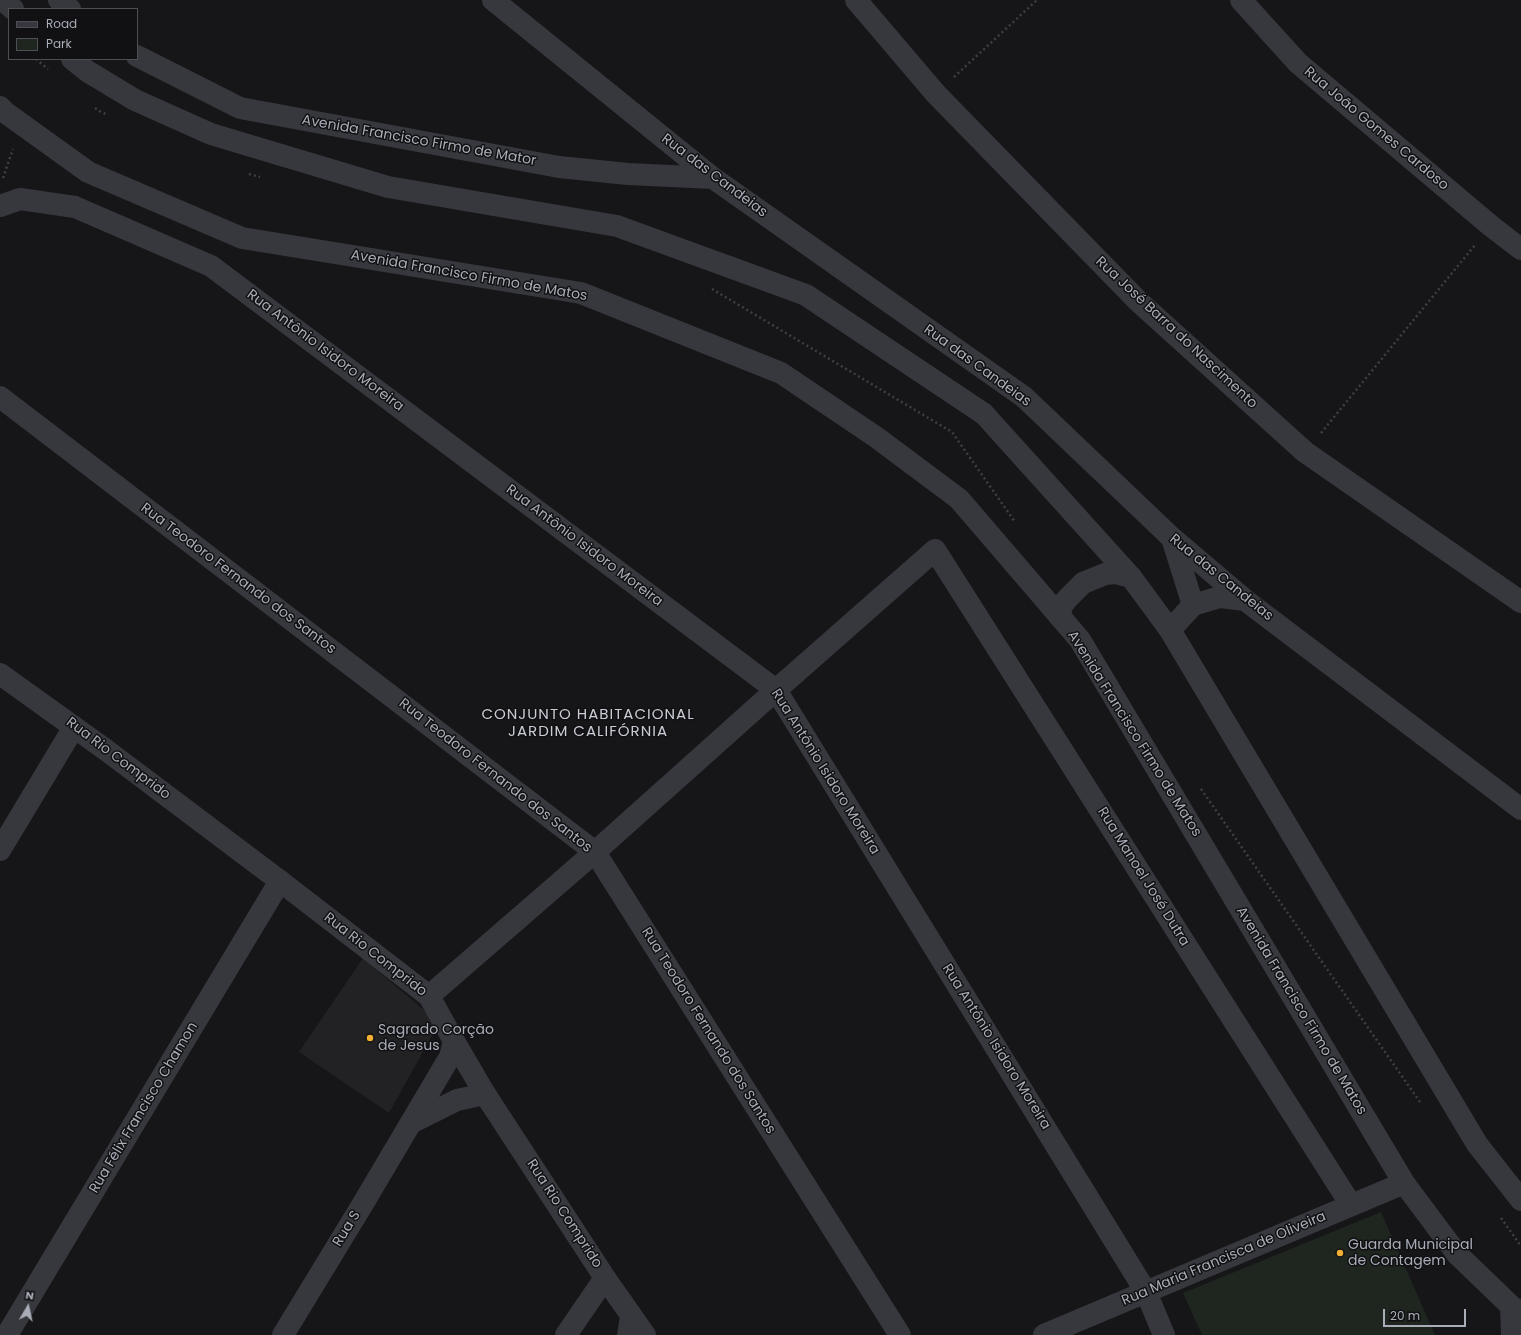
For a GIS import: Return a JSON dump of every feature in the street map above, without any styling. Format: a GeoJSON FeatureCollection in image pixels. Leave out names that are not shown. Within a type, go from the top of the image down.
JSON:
{"type":"FeatureCollection","features":[{"type":"Feature","properties":{"kind":"street"},"geometry":{"type":"LineString","coordinates":[[3,0],[12,8]]}},
{"type":"Feature","properties":{"kind":"street"},"geometry":{"type":"LineString","coordinates":[[59,0],[69,8]]}},
{"type":"Feature","properties":{"kind":"street","name":"Rua das Candeias"},"geometry":{"type":"LineString","coordinates":[[493,0],[713,178],[1024,398],[1172,538],[1245,600],[1521,809]]}},
{"type":"Feature","properties":{"kind":"street","name":"Rua José Barra do Nascimento"},"geometry":{"type":"LineString","coordinates":[[856,0],[936,94],[1138,301],[1305,452],[1521,602]]}},
{"type":"Feature","properties":{"kind":"street","name":"Rua João Gomes Cardoso"},"geometry":{"type":"LineString","coordinates":[[1241,0],[1298,63],[1491,226],[1521,249]]}},
{"type":"Feature","properties":{"kind":"street","name":"Avenida Francisco Firmo de Mator"},"geometry":{"type":"LineString","coordinates":[[138,57],[240,108],[559,167],[628,174],[713,178]]}},
{"type":"Feature","properties":{"kind":"street"},"geometry":{"type":"LineString","coordinates":[[73,60],[87,71],[135,100],[211,134],[388,187],[617,226],[806,295],[984,414],[1131,577],[1170,630],[1477,1144],[1521,1200]]}},
{"type":"Feature","properties":{"kind":"street","name":"Avenida Francisco Firmo de Matos"},"geometry":{"type":"LineString","coordinates":[[0,107],[6,113],[88,172],[242,238],[580,292],[781,373],[876,437],[959,499],[1080,640],[1404,1183],[1457,1254],[1516,1309]]}},
{"type":"Feature","properties":{"kind":"street","name":"Rua Antônio Isidoro Moreira"},"geometry":{"type":"LineString","coordinates":[[0,206],[20,199],[75,207],[211,266],[776,690],[1146,1292],[1164,1335]]}},
{"type":"Feature","properties":{"kind":"street","name":"Rua Teodoro Fernando dos Santos"},"geometry":{"type":"LineString","coordinates":[[0,397],[595,852],[900,1335]]}},
{"type":"Feature","properties":{"kind":"street"},"geometry":{"type":"LineString","coordinates":[[1172,538],[1192,605]]}},
{"type":"Feature","properties":{"kind":"street","name":"Rua Manoel José Dutra"},"geometry":{"type":"LineString","coordinates":[[776,690],[935,550],[1351,1205]]}},
{"type":"Feature","properties":{"kind":"street"},"geometry":{"type":"LineString","coordinates":[[1059,616],[1063,604],[1084,583],[1105,574],[1116,573],[1131,577]]}},
{"type":"Feature","properties":{"kind":"street"},"geometry":{"type":"LineString","coordinates":[[1170,630],[1192,605],[1220,597],[1245,600]]}},
{"type":"Feature","properties":{"kind":"street","name":"Rua Rio Comprido"},"geometry":{"type":"LineString","coordinates":[[0,674],[74,727],[429,996],[485,1094],[605,1278],[630,1326],[644,1335]]}},
{"type":"Feature","properties":{"kind":"street"},"geometry":{"type":"LineString","coordinates":[[429,996],[595,852],[776,690]]}},
{"type":"Feature","properties":{"kind":"street"},"geometry":{"type":"LineString","coordinates":[[0,850],[74,727]]}},
{"type":"Feature","properties":{"kind":"street","name":"Rua Félix Francisco Chamon"},"geometry":{"type":"LineString","coordinates":[[7,1335],[280,882]]}},
{"type":"Feature","properties":{"kind":"street","name":"Rua S"},"geometry":{"type":"LineString","coordinates":[[283,1335],[450,1056],[454,1041]]}},
{"type":"Feature","properties":{"kind":"street"},"geometry":{"type":"LineString","coordinates":[[411,1123],[457,1100],[485,1094]]}},
{"type":"Feature","properties":{"kind":"street","name":"Rua Maria Francisca de Oliveira"},"geometry":{"type":"LineString","coordinates":[[1044,1335],[1404,1183]]}},
{"type":"Feature","properties":{"kind":"street"},"geometry":{"type":"LineString","coordinates":[[566,1335],[605,1278]]}},
{"type":"Feature","properties":{"kind":"street"},"geometry":{"type":"LineString","coordinates":[[1512,1335],[1516,1309]]}},
{"type":"Feature","properties":{"kind":"path"},"geometry":{"type":"LineString","coordinates":[[936,94],[1037,0]]}},
{"type":"Feature","properties":{"kind":"path"},"geometry":{"type":"LineString","coordinates":[[37,60],[54,74]]}},
{"type":"Feature","properties":{"kind":"path"},"geometry":{"type":"LineString","coordinates":[[95,108],[108,115]]}},
{"type":"Feature","properties":{"kind":"path"},"geometry":{"type":"LineString","coordinates":[[2,181],[8,162]]}},
{"type":"Feature","properties":{"kind":"path"},"geometry":{"type":"LineString","coordinates":[[247,173],[262,178]]}},
{"type":"Feature","properties":{"kind":"path"},"geometry":{"type":"LineString","coordinates":[[1305,452],[1491,226]]}},
{"type":"Feature","properties":{"kind":"path"},"geometry":{"type":"LineString","coordinates":[[708,287],[952,432],[1019,528]]}},
{"type":"Feature","properties":{"kind":"path"},"geometry":{"type":"LineString","coordinates":[[1198,786],[1421,1104]]}},
{"type":"Feature","properties":{"kind":"path"},"geometry":{"type":"LineString","coordinates":[[1498,1214],[1521,1246]]}},
{"type":"Feature","properties":{"kind":"shaded area","name":"Sagrado Corção de Jesus"},"geometry":{"type":"Polygon","coordinates":[[[363,958],[439,1023],[389,1113],[299,1052],[363,958]]]}},
{"type":"Feature","properties":{"kind":"green space","name":"Guarda Municipal de Contagem"},"geometry":{"type":"Polygon","coordinates":[[[1381,1212],[1435,1335],[1202,1335],[1183,1293],[1381,1212]]]}},
{"type":"Feature","properties":{"kind":"place","name":"Sagrado Corção de Jesus"},"geometry":{"type":"Point","coordinates":[370,1038]}},
{"type":"Feature","properties":{"kind":"place","name":"Guarda Municipal de Contagem"},"geometry":{"type":"Point","coordinates":[1340,1253]}},
{"type":"Feature","properties":{"kind":"district","name":"CONJUNTO HABITACIONAL JARDIM CALIFÓRNIA"},"geometry":{"type":"Point","coordinates":[588,724]}}]}
